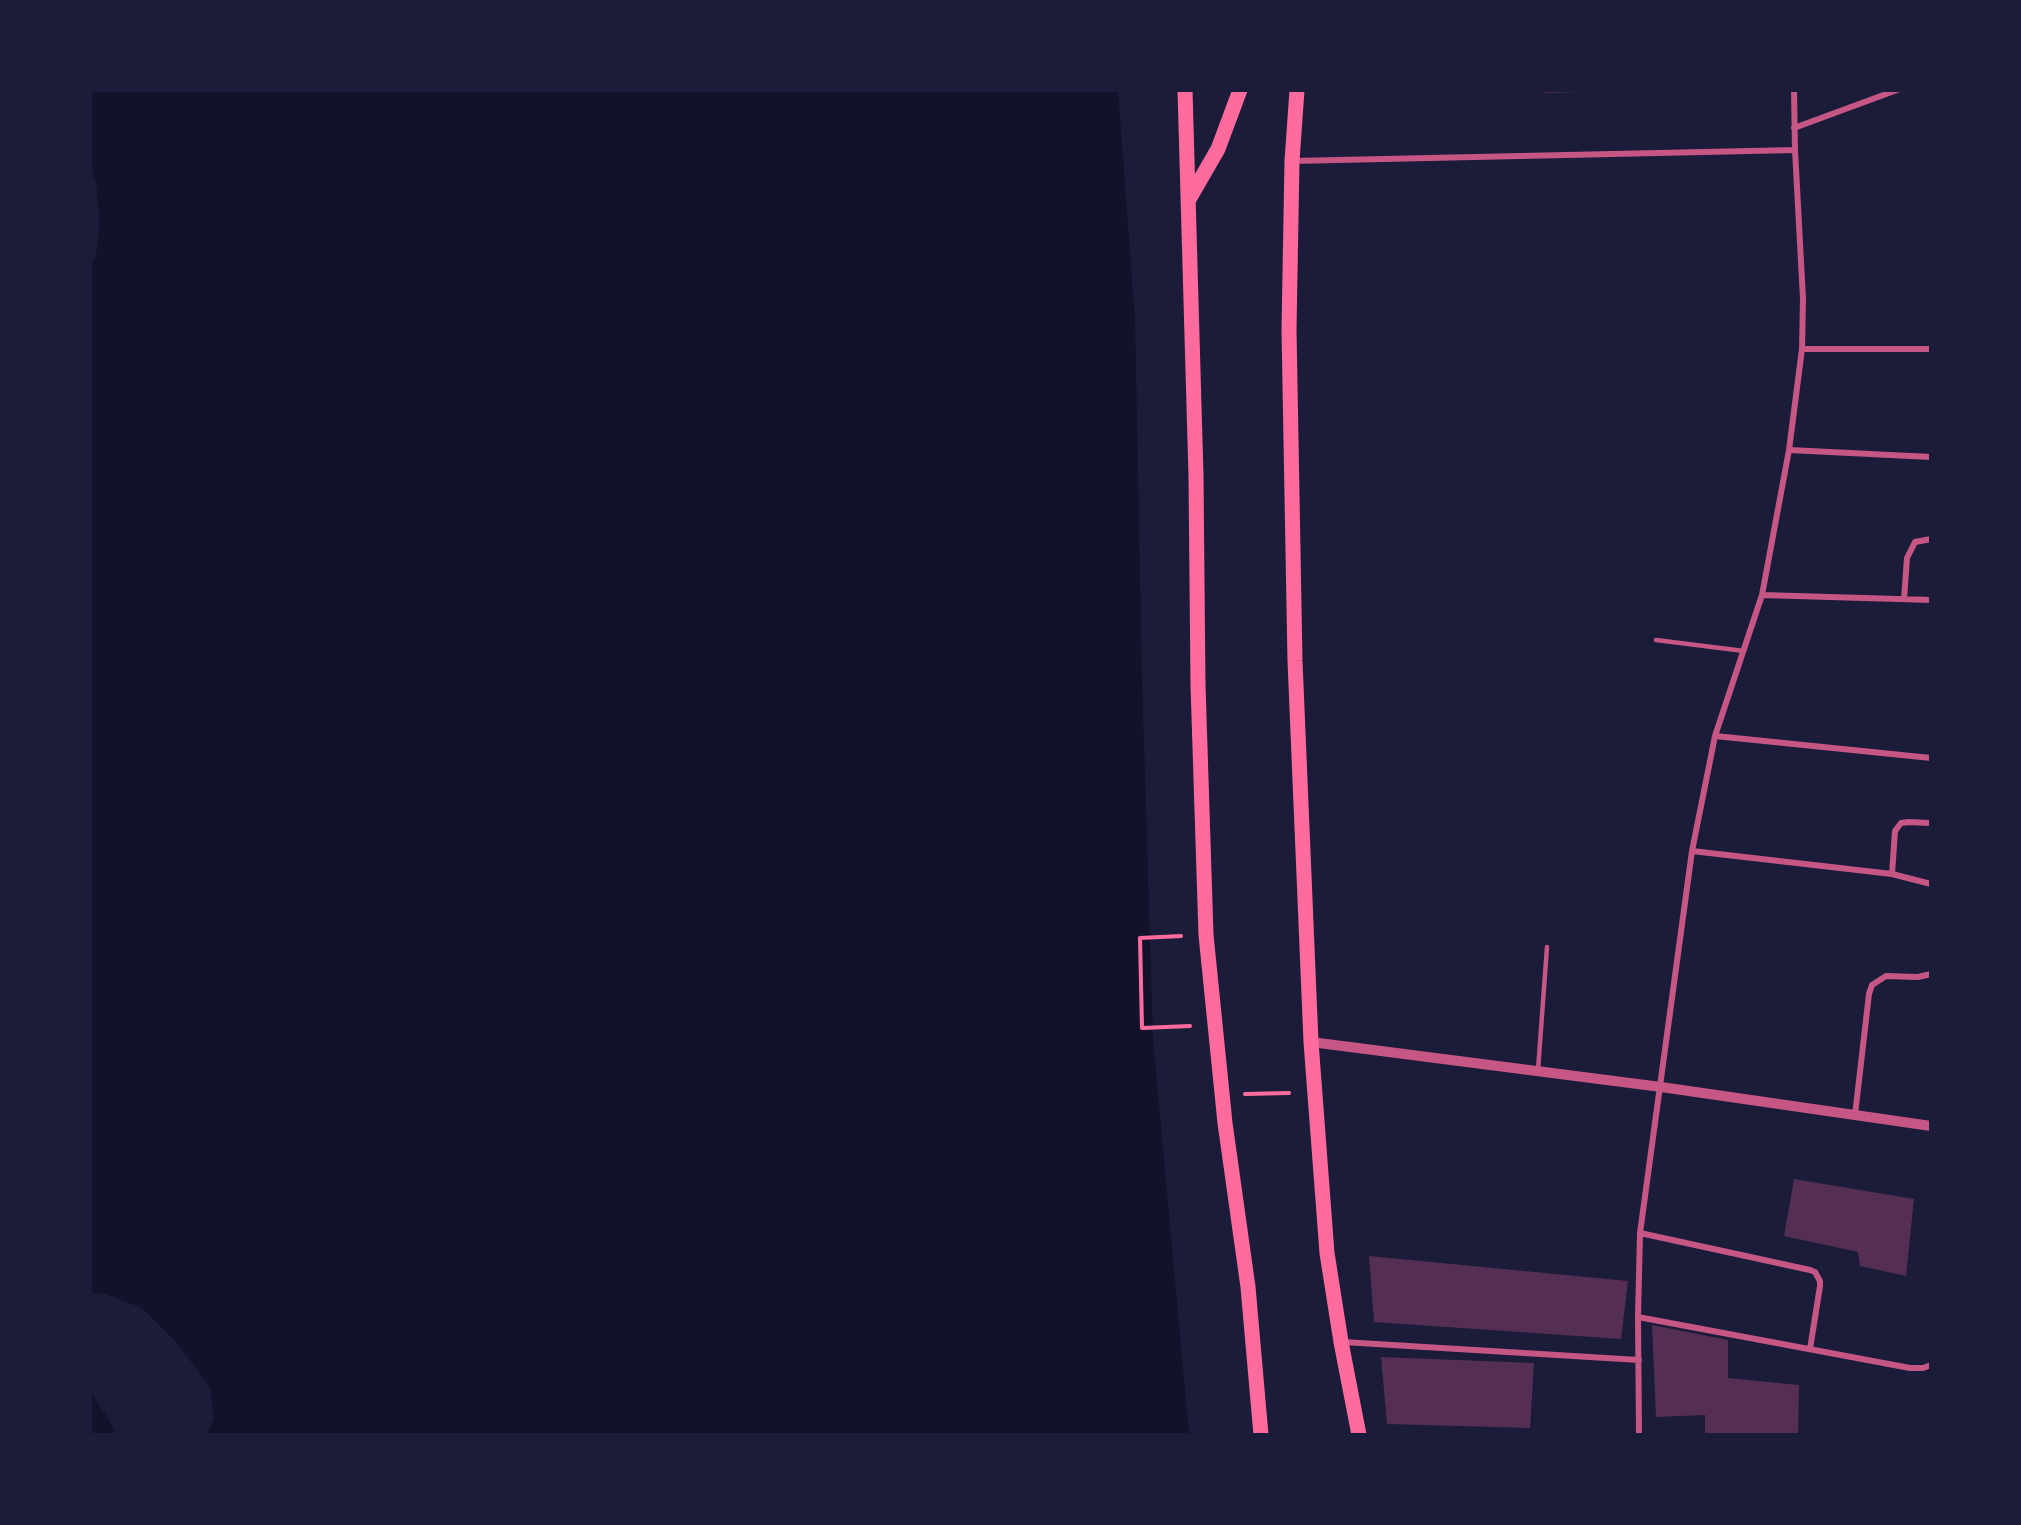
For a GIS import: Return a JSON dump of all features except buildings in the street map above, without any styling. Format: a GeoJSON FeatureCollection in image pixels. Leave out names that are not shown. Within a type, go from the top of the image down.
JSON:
{"type":"FeatureCollection","features":[{"type":"Feature","properties":{"kind":"main road"},"geometry":{"type":"LineString","coordinates":[[1185,90],[1206,935],[1226,1123],[1248,1287],[1261,1435]]}},
{"type":"Feature","properties":{"kind":"main road"},"geometry":{"type":"LineString","coordinates":[[1188,201],[1218,148],[1240,90]]}},
{"type":"Feature","properties":{"kind":"main road"},"geometry":{"type":"LineString","coordinates":[[1297,90],[1292,162],[1289,330],[1295,649],[1311,1042],[1327,1253],[1359,1435]]}},
{"type":"Feature","properties":{"kind":"street"},"geometry":{"type":"LineString","coordinates":[[1639,1435],[1640,1233],[1692,851],[1715,736],[1761,595],[1790,450],[1802,349],[1803,299],[1794,90]]}},
{"type":"Feature","properties":{"kind":"street"},"geometry":{"type":"LineString","coordinates":[[1794,128],[1897,90]]}},
{"type":"Feature","properties":{"kind":"street"},"geometry":{"type":"LineString","coordinates":[[1292,162],[1795,150]]}},
{"type":"Feature","properties":{"kind":"street"},"geometry":{"type":"LineString","coordinates":[[1802,349],[1931,349]]}},
{"type":"Feature","properties":{"kind":"street"},"geometry":{"type":"LineString","coordinates":[[1790,450],[1931,456]]}},
{"type":"Feature","properties":{"kind":"street"},"geometry":{"type":"LineString","coordinates":[[1904,599],[1907,558],[1915,542],[1931,539]]}},
{"type":"Feature","properties":{"kind":"street"},"geometry":{"type":"LineString","coordinates":[[1761,595],[1931,600]]}},
{"type":"Feature","properties":{"kind":"street"},"geometry":{"type":"LineString","coordinates":[[1715,736],[1931,758]]}},
{"type":"Feature","properties":{"kind":"street"},"geometry":{"type":"LineString","coordinates":[[1892,874],[1895,831],[1901,823],[1931,823]]}},
{"type":"Feature","properties":{"kind":"street"},"geometry":{"type":"LineString","coordinates":[[1692,851],[1892,874],[1931,884]]}},
{"type":"Feature","properties":{"kind":"street"},"geometry":{"type":"LineString","coordinates":[[1855,1115],[1869,994],[1872,985],[1886,976],[1931,975]]}},
{"type":"Feature","properties":{"kind":"street"},"geometry":{"type":"LineString","coordinates":[[1311,1042],[1661,1087],[1931,1126]]}},
{"type":"Feature","properties":{"kind":"street"},"geometry":{"type":"LineString","coordinates":[[1640,1233],[1815,1272],[1821,1286],[1810,1349]]}},
{"type":"Feature","properties":{"kind":"street"},"geometry":{"type":"LineString","coordinates":[[1638,1317],[1910,1368],[1923,1368],[1931,1365]]}},
{"type":"Feature","properties":{"kind":"street"},"geometry":{"type":"LineString","coordinates":[[1341,1342],[1639,1360]]}},
{"type":"Feature","properties":{"kind":"lane"},"geometry":{"type":"LineString","coordinates":[[1656,640],[1743,651]]}},
{"type":"Feature","properties":{"kind":"lane"},"geometry":{"type":"LineString","coordinates":[[1537,1071],[1547,947]]}},
{"type":"Feature","properties":{"kind":"path"},"geometry":{"type":"LineString","coordinates":[[1198,1026],[1142,1028],[1140,938],[1206,935]]}},
{"type":"Feature","properties":{"kind":"path"},"geometry":{"type":"LineString","coordinates":[[1243,1094],[1314,1093]]}},
{"type":"Feature","properties":{"kind":"shaded area"},"geometry":{"type":"Polygon","coordinates":[[[90,90],[1118,90],[1135,322],[1142,681],[1153,1040],[1189,1435],[207,1435],[214,1418],[210,1387],[177,1343],[142,1308],[106,1294],[90,1293],[90,266],[96,256],[100,224],[96,181],[90,165],[90,90]]]}},
{"type":"Feature","properties":{"kind":"shaded area"},"geometry":{"type":"Polygon","coordinates":[[[90,1391],[108,1418],[116,1435],[90,1435],[90,1391]]]}}]}
